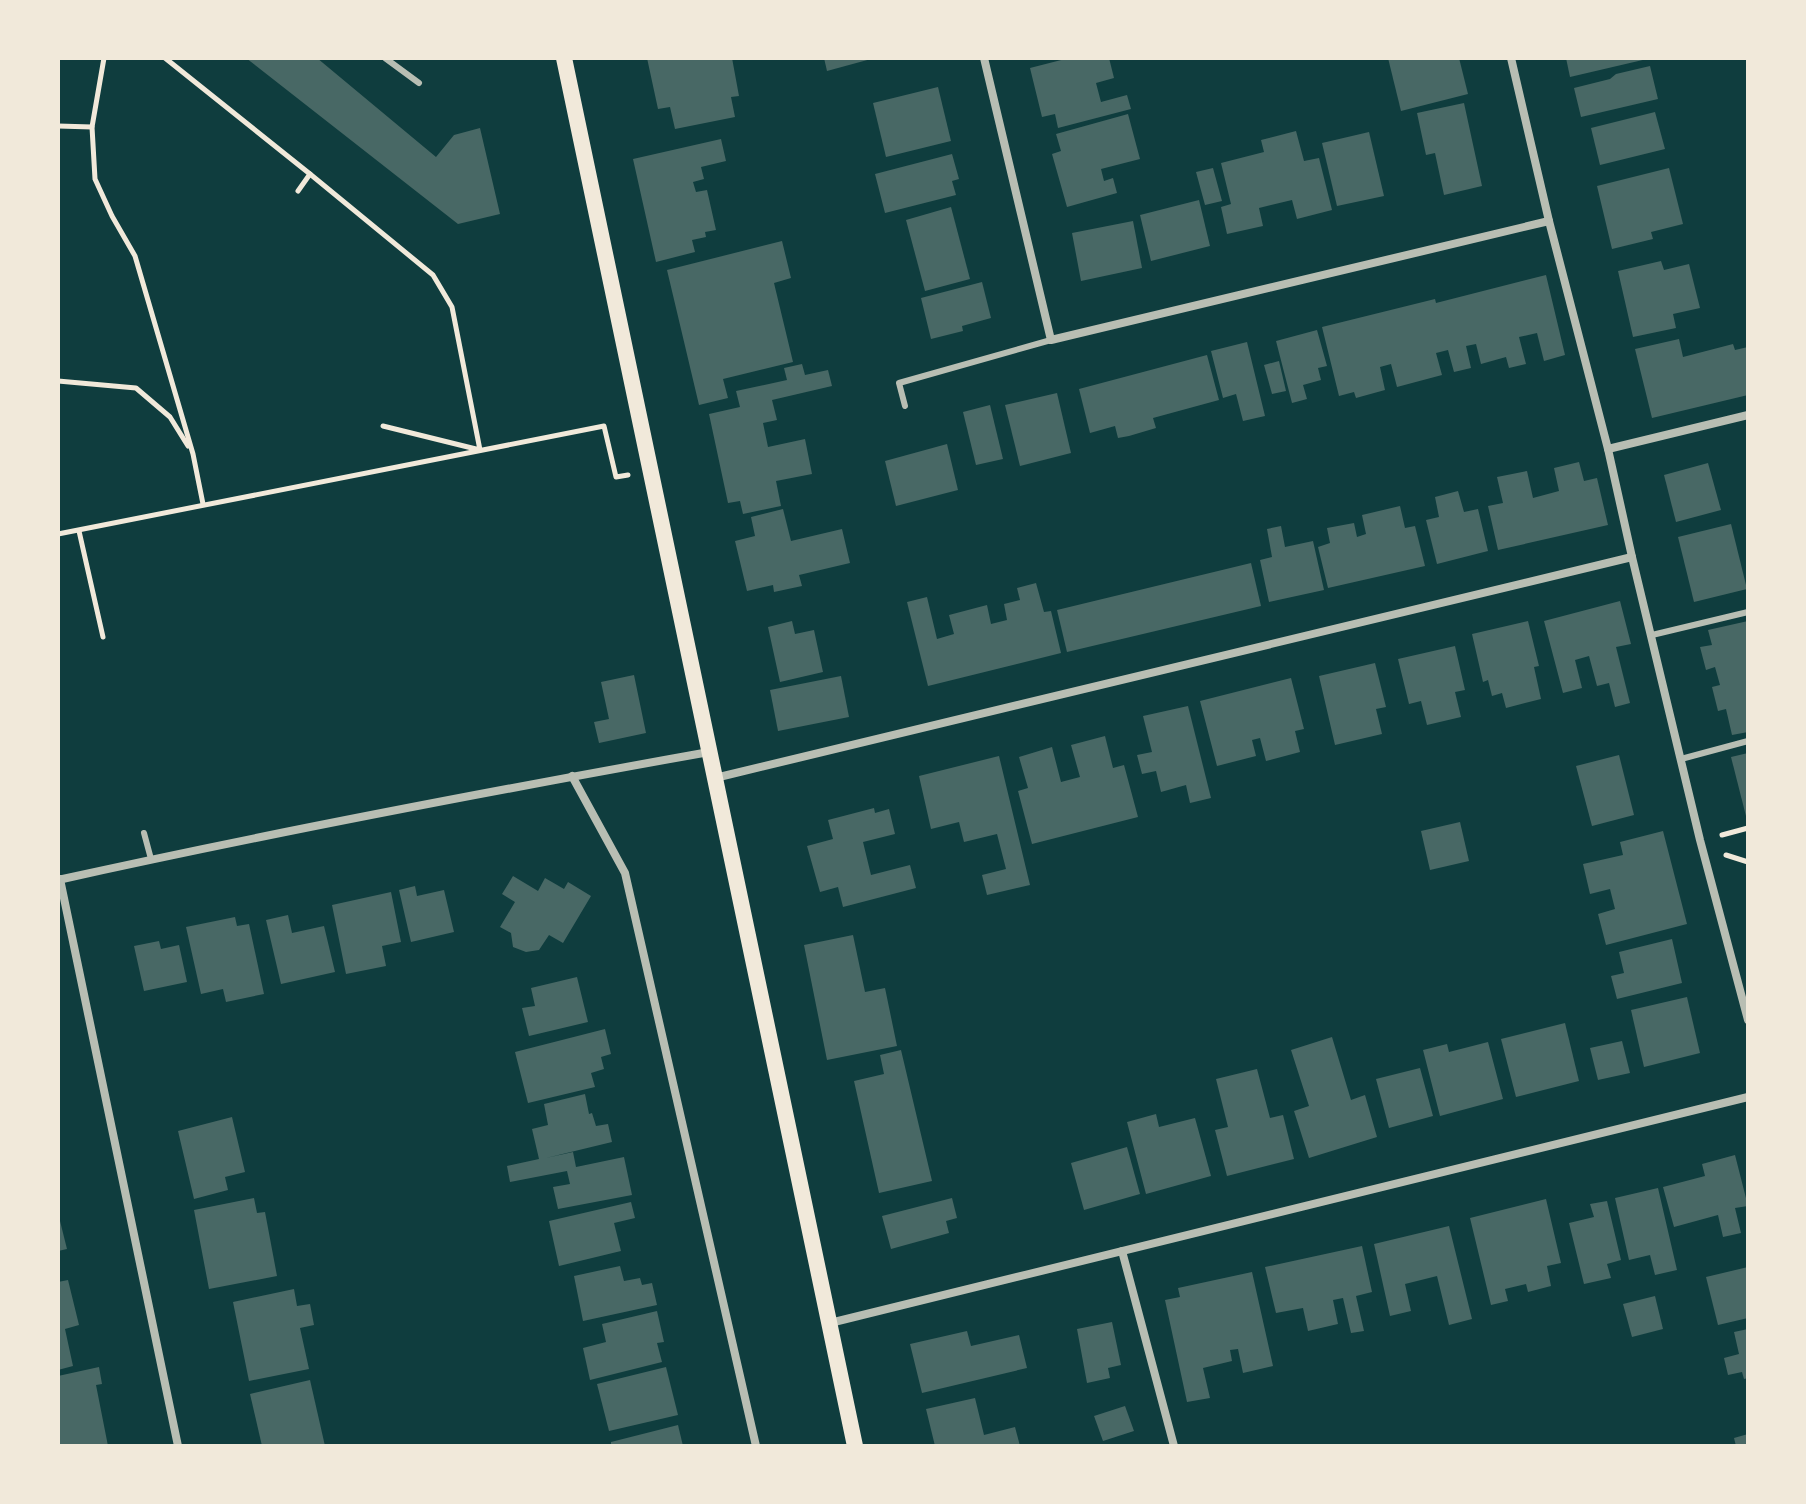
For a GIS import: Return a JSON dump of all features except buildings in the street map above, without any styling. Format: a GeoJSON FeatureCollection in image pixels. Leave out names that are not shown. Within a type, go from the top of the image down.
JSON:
{"type":"FeatureCollection","features":[{"type":"Feature","properties":{"kind":"main road"},"geometry":{"type":"LineString","coordinates":[[564,58],[855,1446]]}},
{"type":"Feature","properties":{"kind":"street"},"geometry":{"type":"LineString","coordinates":[[984,58],[1051,340],[1549,221]]}},
{"type":"Feature","properties":{"kind":"street"},"geometry":{"type":"LineString","coordinates":[[1511,58],[1681,759],[1748,1020]]}},
{"type":"Feature","properties":{"kind":"street"},"geometry":{"type":"LineString","coordinates":[[1608,449],[1748,415]]}},
{"type":"Feature","properties":{"kind":"street"},"geometry":{"type":"LineString","coordinates":[[715,778],[1632,557]]}},
{"type":"Feature","properties":{"kind":"street"},"geometry":{"type":"LineString","coordinates":[[178,1446],[59,880],[572,776],[710,752]]}},
{"type":"Feature","properties":{"kind":"street"},"geometry":{"type":"LineString","coordinates":[[572,776],[625,873],[756,1446]]}},
{"type":"Feature","properties":{"kind":"street"},"geometry":{"type":"LineString","coordinates":[[830,1323],[1748,1097]]}},
{"type":"Feature","properties":{"kind":"street"},"geometry":{"type":"LineString","coordinates":[[1122,1251],[1174,1446]]}},
{"type":"Feature","properties":{"kind":"lane"},"geometry":{"type":"LineString","coordinates":[[385,58],[419,83]]}},
{"type":"Feature","properties":{"kind":"lane"},"geometry":{"type":"LineString","coordinates":[[905,406],[899,383],[1051,340]]}},
{"type":"Feature","properties":{"kind":"lane"},"geometry":{"type":"LineString","coordinates":[[1652,635],[1748,612]]}},
{"type":"Feature","properties":{"kind":"lane"},"geometry":{"type":"LineString","coordinates":[[1681,759],[1748,741]]}},
{"type":"Feature","properties":{"kind":"lane"},"geometry":{"type":"LineString","coordinates":[[144,833],[151,859]]}},
{"type":"Feature","properties":{"kind":"path"},"geometry":{"type":"LineString","coordinates":[[104,58],[92,127],[95,179],[135,256],[193,454],[203,504]]}},
{"type":"Feature","properties":{"kind":"path"},"geometry":{"type":"LineString","coordinates":[[165,58],[433,275],[452,307],[480,450]]}},
{"type":"Feature","properties":{"kind":"path"},"geometry":{"type":"LineString","coordinates":[[58,126],[92,127]]}},
{"type":"Feature","properties":{"kind":"path"},"geometry":{"type":"LineString","coordinates":[[298,191],[310,174]]}},
{"type":"Feature","properties":{"kind":"path"},"geometry":{"type":"LineString","coordinates":[[58,381],[136,388],[170,417],[193,454]]}},
{"type":"Feature","properties":{"kind":"path"},"geometry":{"type":"LineString","coordinates":[[383,426],[480,450]]}},
{"type":"Feature","properties":{"kind":"path"},"geometry":{"type":"LineString","coordinates":[[58,534],[604,426],[616,477],[651,471]]}},
{"type":"Feature","properties":{"kind":"path"},"geometry":{"type":"LineString","coordinates":[[79,531],[103,637]]}}]}
